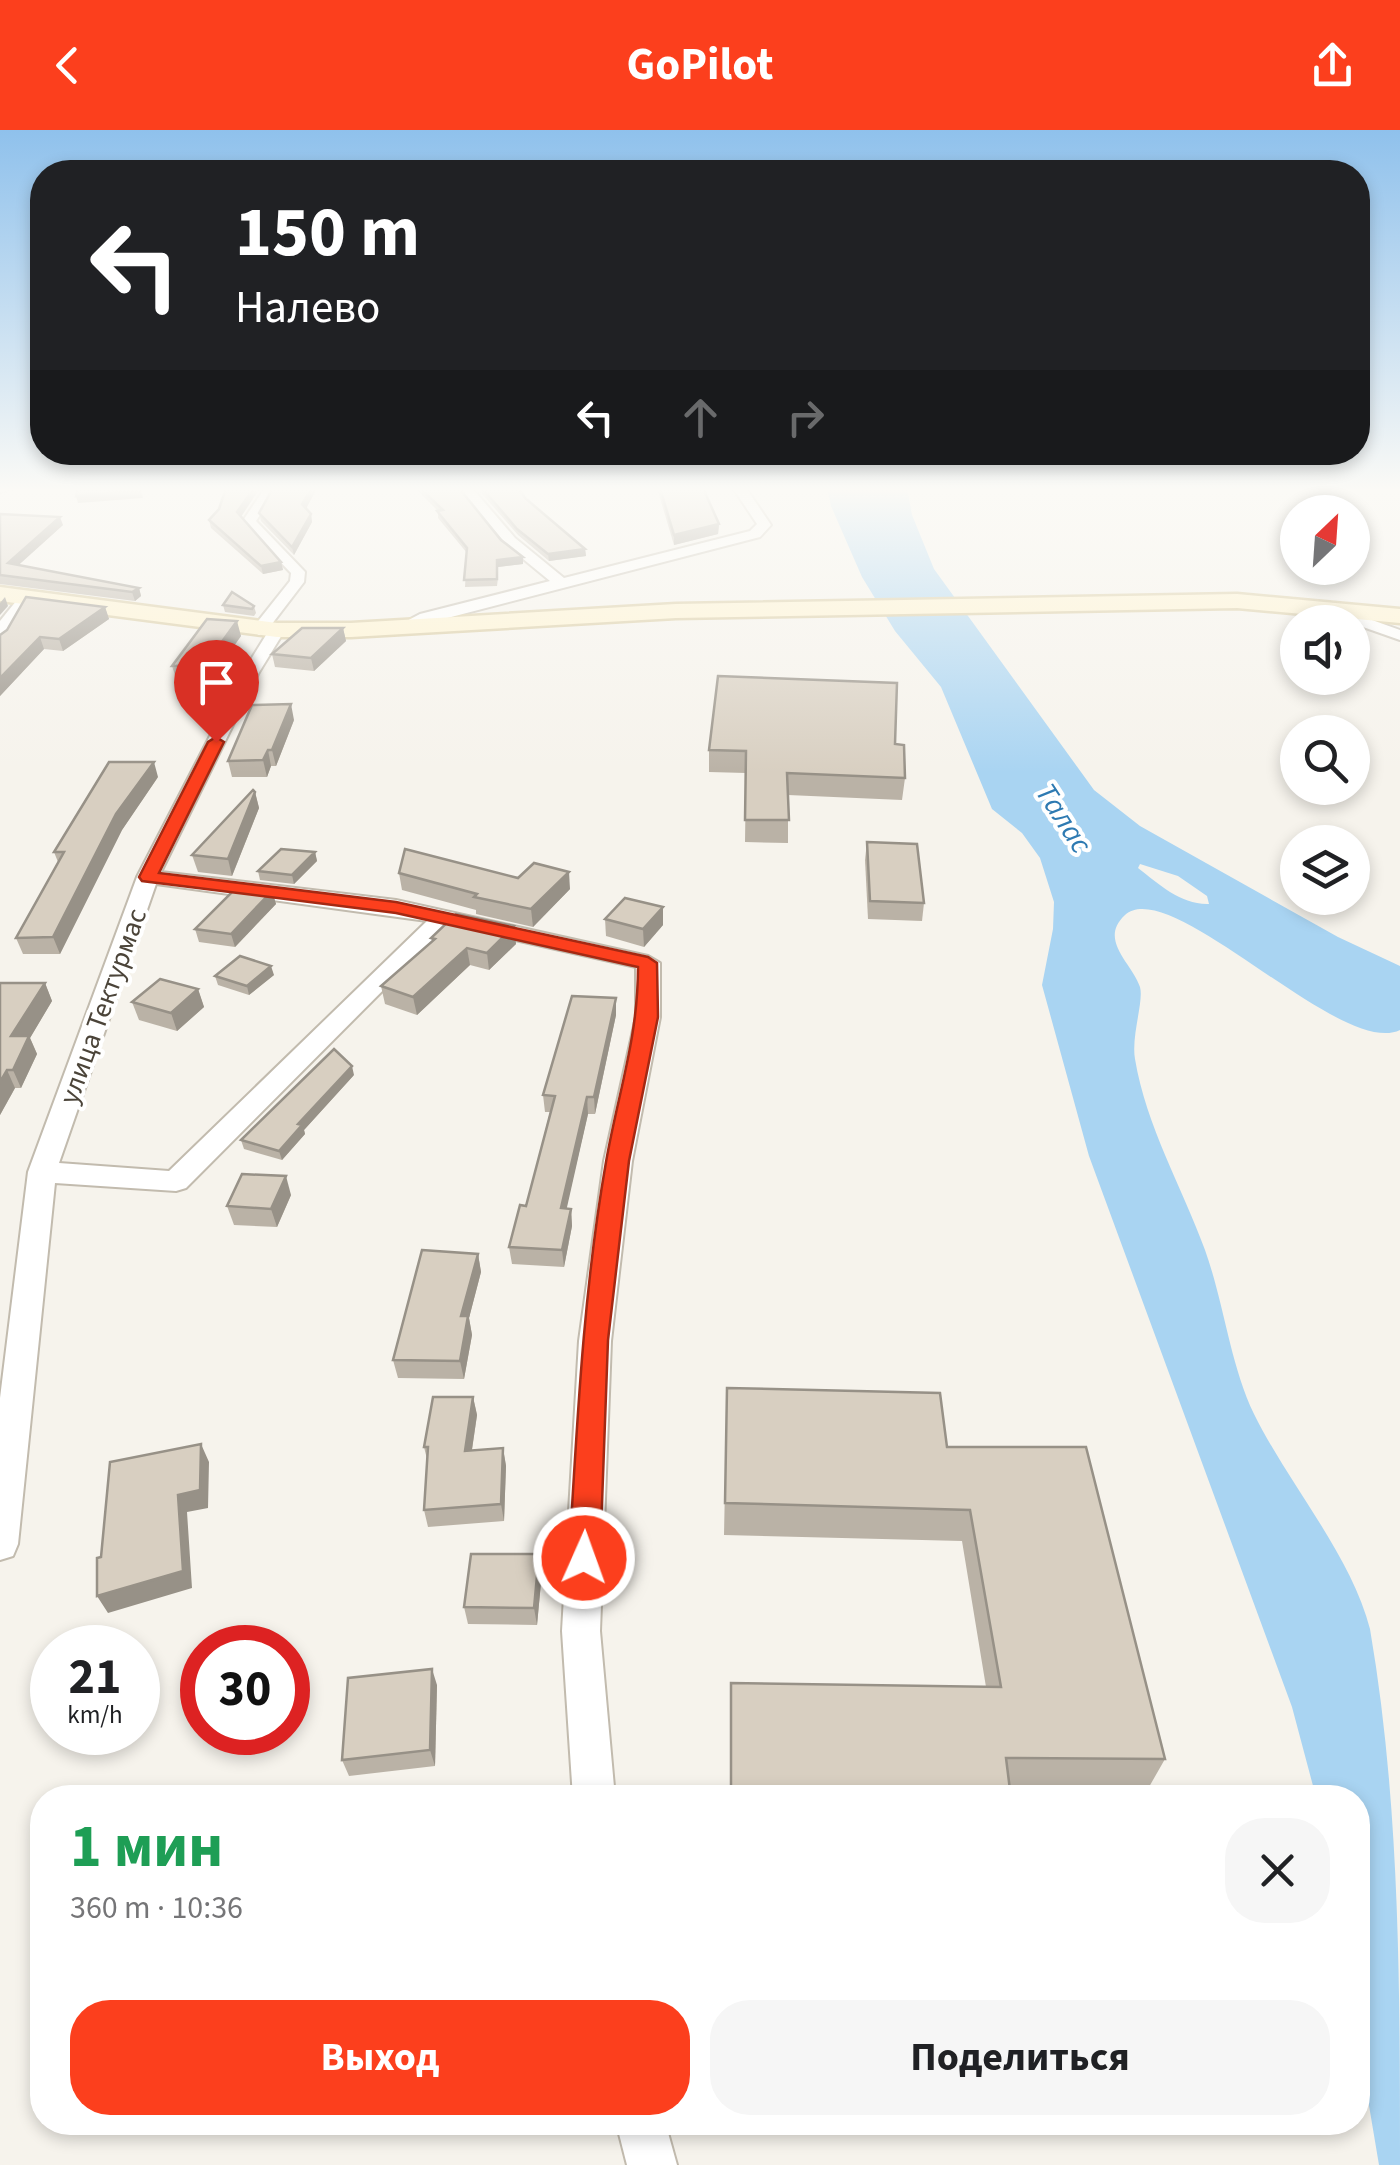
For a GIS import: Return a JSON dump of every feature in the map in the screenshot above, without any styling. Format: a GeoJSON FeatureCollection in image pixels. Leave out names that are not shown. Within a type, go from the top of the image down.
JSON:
{"type":"FeatureCollection","features":[{"type":"Feature","properties":{"kind":"street","name":"улица Тектурмас"},"geometry":{"type":"LineString","coordinates":[[0,1544],[42,1172],[148,877],[250,674],[268,630],[296,583]]}},
{"type":"Feature","properties":{"kind":"street"},"geometry":{"type":"LineString","coordinates":[[407,627],[426,617],[556,583]]}},
{"type":"Feature","properties":{"kind":"street"},"geometry":{"type":"LineString","coordinates":[[0,594],[268,630],[825,607],[1237,601],[1285,605]]}},
{"type":"Feature","properties":{"kind":"street"},"geometry":{"type":"LineString","coordinates":[[0,631],[26,598]]}},
{"type":"Feature","properties":{"kind":"street"},"geometry":{"type":"LineString","coordinates":[[1370,613],[1400,616]]}},
{"type":"Feature","properties":{"kind":"street"},"geometry":{"type":"LineString","coordinates":[[1370,624],[1400,634]]}},
{"type":"Feature","properties":{"kind":"street"},"geometry":{"type":"LineString","coordinates":[[148,877],[325,897],[445,916],[648,963],[648,1017],[618,1161],[595,1340],[581,1631],[593,1785]]}},
{"type":"Feature","properties":{"kind":"street"},"geometry":{"type":"LineString","coordinates":[[42,1172],[176,1181],[445,916]]}},
{"type":"Feature","properties":{"kind":"street"},"geometry":{"type":"LineString","coordinates":[[644,2135],[652,2165]]}},
{"type":"Feature","properties":{"kind":"water","name":"Талас"},"geometry":{"type":"Polygon","coordinates":[[[866,583],[944,583],[1094,790],[1140,826],[1280,904],[1280,915],[1299,915],[1400,966],[1400,1030],[1373,1032],[1339,1019],[1299,996],[1179,920],[1148,909],[1125,915],[1115,933],[1119,951],[1140,987],[1134,1050],[1140,1084],[1205,1250],[1246,1395],[1268,1440],[1349,1574],[1370,1629],[1393,1828],[1400,2165],[1379,2165],[1370,2111],[1370,1785],[1313,1785],[1292,1707],[1089,1156],[1042,985],[1054,902],[1040,858],[1022,833],[992,809],[941,687],[895,631],[866,583]],[[1140,864],[1138,868],[1162,887],[1180,897],[1209,904],[1207,896],[1178,876],[1140,864]]]}},
{"type":"Feature","properties":{"kind":"building"},"geometry":{"type":"Polygon","coordinates":[[[62,583],[113,583],[139,588],[132,592],[62,583]]]}},
{"type":"Feature","properties":{"kind":"building"},"geometry":{"type":"Polygon","coordinates":[[[232,592],[254,606],[252,609],[223,605],[232,592]]]}},
{"type":"Feature","properties":{"kind":"building"},"geometry":{"type":"Polygon","coordinates":[[[26,597],[105,607],[59,639],[40,637],[0,678],[0,635],[26,597]]]}},
{"type":"Feature","properties":{"kind":"building"},"geometry":{"type":"Polygon","coordinates":[[[207,619],[237,621],[205,665],[172,666],[207,619]]]}},
{"type":"Feature","properties":{"kind":"building"},"geometry":{"type":"Polygon","coordinates":[[[302,628],[343,628],[311,658],[272,654],[302,628]]]}},
{"type":"Feature","properties":{"kind":"building"},"geometry":{"type":"Polygon","coordinates":[[[718,676],[897,683],[895,744],[904,745],[905,778],[787,773],[789,820],[745,820],[746,751],[709,750],[718,676]]]}},
{"type":"Feature","properties":{"kind":"building"},"geometry":{"type":"Polygon","coordinates":[[[291,704],[272,750],[263,760],[228,761],[252,705],[291,704]]]}},
{"type":"Feature","properties":{"kind":"building"},"geometry":{"type":"Polygon","coordinates":[[[109,762],[154,762],[116,814],[53,937],[16,938],[64,852],[54,852],[109,762]]]}},
{"type":"Feature","properties":{"kind":"building"},"geometry":{"type":"Polygon","coordinates":[[[253,790],[228,859],[192,855],[253,790]]]}},
{"type":"Feature","properties":{"kind":"building"},"geometry":{"type":"Polygon","coordinates":[[[867,842],[917,844],[924,903],[870,901],[867,842]]]}},
{"type":"Feature","properties":{"kind":"building"},"geometry":{"type":"Polygon","coordinates":[[[281,849],[315,852],[292,875],[258,871],[281,849]]]}},
{"type":"Feature","properties":{"kind":"building"},"geometry":{"type":"Polygon","coordinates":[[[405,849],[518,878],[534,863],[569,872],[531,909],[474,897],[477,894],[399,873],[405,849]]]}},
{"type":"Feature","properties":{"kind":"building"},"geometry":{"type":"Polygon","coordinates":[[[238,886],[272,891],[231,934],[195,929],[238,886]]]}},
{"type":"Feature","properties":{"kind":"building"},"geometry":{"type":"Polygon","coordinates":[[[625,898],[663,907],[643,929],[605,919],[625,898]]]}},
{"type":"Feature","properties":{"kind":"building"},"geometry":{"type":"Polygon","coordinates":[[[456,914],[514,926],[487,953],[467,948],[413,997],[381,986],[435,939],[431,938],[456,914]]]}},
{"type":"Feature","properties":{"kind":"building"},"geometry":{"type":"Polygon","coordinates":[[[240,956],[271,966],[247,986],[215,976],[240,956]]]}},
{"type":"Feature","properties":{"kind":"building"},"geometry":{"type":"Polygon","coordinates":[[[160,979],[198,989],[171,1013],[132,1002],[160,979]]]}},
{"type":"Feature","properties":{"kind":"building"},"geometry":{"type":"Polygon","coordinates":[[[0,983],[45,983],[11,1036],[29,1036],[13,1070],[7,1070],[0,1082],[0,983]]]}},
{"type":"Feature","properties":{"kind":"building"},"geometry":{"type":"Polygon","coordinates":[[[572,996],[616,998],[594,1097],[587,1097],[561,1208],[571,1209],[562,1250],[509,1247],[520,1205],[526,1206],[555,1096],[543,1095],[572,996]]]}},
{"type":"Feature","properties":{"kind":"building"},"geometry":{"type":"Polygon","coordinates":[[[334,1049],[352,1066],[298,1124],[302,1125],[279,1151],[241,1140],[334,1049]]]}},
{"type":"Feature","properties":{"kind":"building"},"geometry":{"type":"Polygon","coordinates":[[[242,1174],[286,1176],[271,1209],[227,1206],[242,1174]]]}},
{"type":"Feature","properties":{"kind":"building"},"geometry":{"type":"Polygon","coordinates":[[[422,1250],[478,1254],[461,1316],[468,1316],[460,1361],[393,1360],[422,1250]]]}},
{"type":"Feature","properties":{"kind":"building"},"geometry":{"type":"Polygon","coordinates":[[[727,1388],[940,1393],[947,1447],[1086,1447],[1165,1759],[1006,1758],[1009,1785],[731,1785],[731,1683],[1001,1687],[970,1510],[725,1503],[727,1388]]]}},
{"type":"Feature","properties":{"kind":"building"},"geometry":{"type":"Polygon","coordinates":[[[433,1397],[473,1397],[465,1451],[503,1448],[501,1504],[424,1510],[428,1447],[424,1447],[433,1397]]]}},
{"type":"Feature","properties":{"kind":"building"},"geometry":{"type":"Polygon","coordinates":[[[201,1444],[200,1490],[178,1495],[183,1571],[97,1596],[97,1558],[101,1557],[110,1462],[201,1444]]]}},
{"type":"Feature","properties":{"kind":"building"},"geometry":{"type":"Polygon","coordinates":[[[471,1554],[539,1554],[534,1608],[464,1607],[471,1554]]]}},
{"type":"Feature","properties":{"kind":"building"},"geometry":{"type":"Polygon","coordinates":[[[432,1669],[430,1750],[342,1760],[348,1678],[432,1669]]]}},
{"type":"Feature","properties":{"kind":"route"},"geometry":{"type":"LineString","coordinates":[[216,742],[148,877],[325,897],[445,916],[648,963],[648,1017],[618,1161],[595,1340],[584,1558]]}}]}
